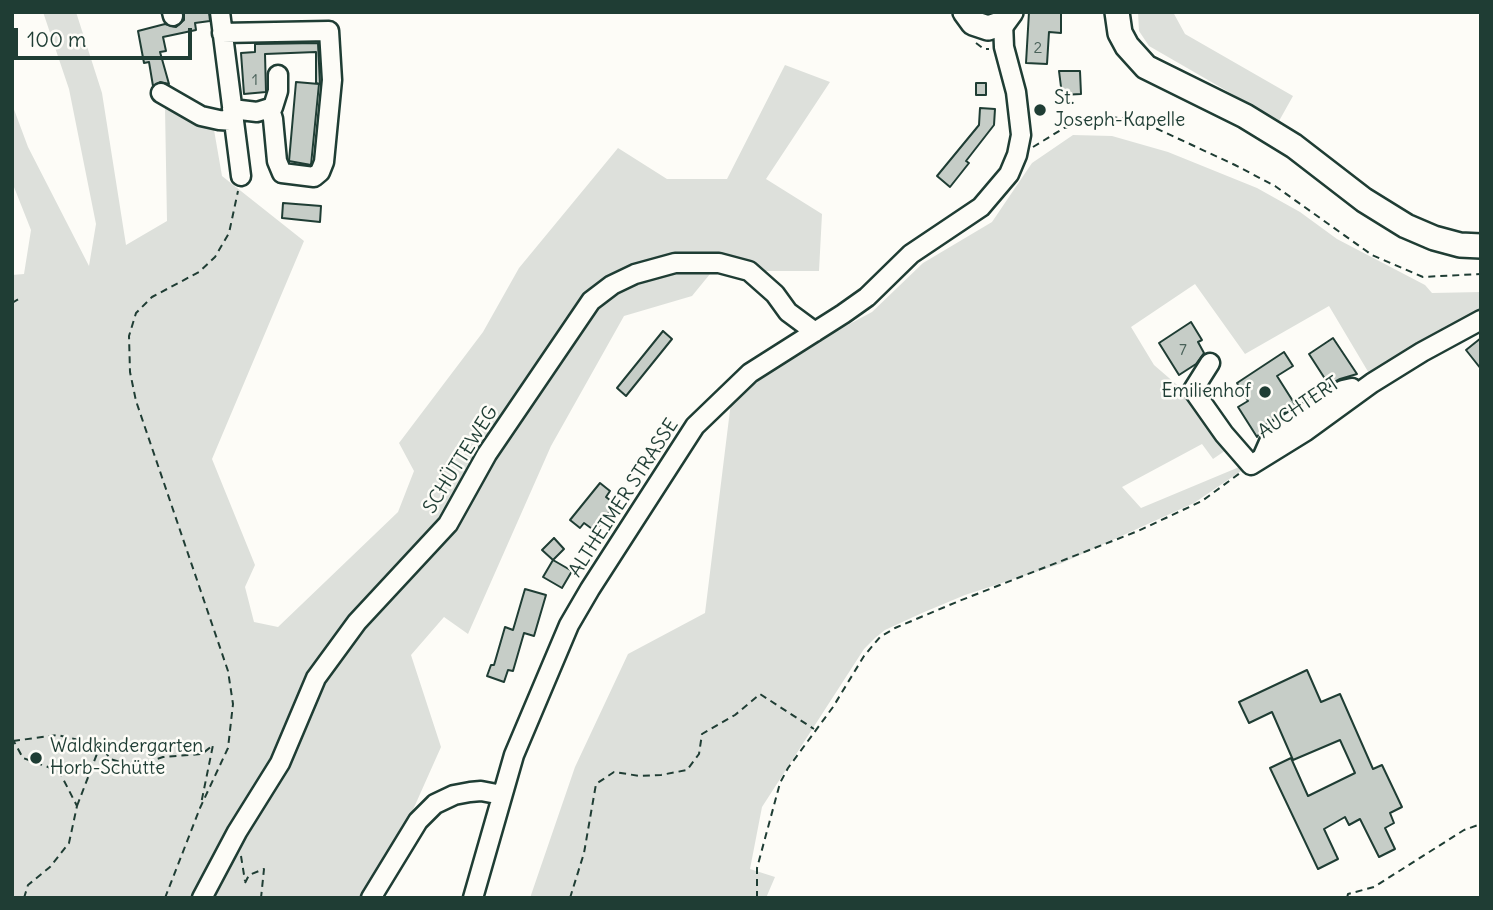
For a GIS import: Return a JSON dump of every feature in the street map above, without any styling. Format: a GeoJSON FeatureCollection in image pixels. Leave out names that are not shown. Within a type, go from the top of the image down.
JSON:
{"type":"FeatureCollection","features":[{"type":"Feature","properties":{"kind":"main road"},"geometry":{"type":"LineString","coordinates":[[965,12],[973,23],[1001,21]]}},
{"type":"Feature","properties":{"kind":"main road"},"geometry":{"type":"LineString","coordinates":[[1117,12],[1119,33],[1127,47],[1146,67],[1245,116],[1284,140],[1364,200],[1406,226],[1460,245],[1481,246]]}},
{"type":"Feature","properties":{"kind":"street"},"geometry":{"type":"LineString","coordinates":[[220,12],[241,176]]}},
{"type":"Feature","properties":{"kind":"street","name":"ALTHEIMER STRASSE"},"geometry":{"type":"LineString","coordinates":[[473,898],[514,755],[569,625],[695,426],[750,373],[867,297],[911,254],[981,207],[1009,174],[1021,135],[1001,21]]}},
{"type":"Feature","properties":{"kind":"street"},"geometry":{"type":"LineString","coordinates":[[222,33],[329,31],[332,80],[324,162],[320,173],[314,177],[282,173],[277,160],[270,109]]}},
{"type":"Feature","properties":{"kind":"street"},"geometry":{"type":"LineString","coordinates":[[160,93],[201,116],[219,120],[270,109],[275,103],[278,75]]}},
{"type":"Feature","properties":{"kind":"street","name":"SCHÜTTEWEG"},"geometry":{"type":"LineString","coordinates":[[202,898],[237,832],[280,763],[316,678],[357,622],[448,524],[487,454],[591,300],[612,285],[635,274],[676,263],[719,263],[749,271],[775,295],[788,312],[815,332]]}},
{"type":"Feature","properties":{"kind":"street"},"geometry":{"type":"LineString","coordinates":[[788,312],[792,345]]}},
{"type":"Feature","properties":{"kind":"street","name":"AUCHTERT"},"geometry":{"type":"LineString","coordinates":[[1210,363],[1193,390],[1256,462],[1306,431],[1372,383],[1481,320]]}},
{"type":"Feature","properties":{"kind":"street"},"geometry":{"type":"LineString","coordinates":[[371,898],[418,821],[435,804],[454,795],[470,792],[502,795]]}},
{"type":"Feature","properties":{"kind":"path"},"geometry":{"type":"LineString","coordinates":[[1017,155],[1064,128],[1108,117],[1136,120],[1275,186],[1372,255],[1423,277],[1481,274]]}},
{"type":"Feature","properties":{"kind":"path"},"geometry":{"type":"LineString","coordinates":[[165,898],[200,808],[228,748],[233,704],[228,671],[136,401],[130,372],[129,337],[136,313],[152,297],[200,272],[215,257],[229,233],[241,176]]}},
{"type":"Feature","properties":{"kind":"path"},"geometry":{"type":"LineString","coordinates":[[12,303],[22,297]]}},
{"type":"Feature","properties":{"kind":"path"},"geometry":{"type":"LineString","coordinates":[[757,898],[757,868],[775,796],[788,768],[833,707],[864,656],[880,637],[895,628],[1138,531],[1202,501],[1256,462]]}},
{"type":"Feature","properties":{"kind":"path"},"geometry":{"type":"LineString","coordinates":[[570,898],[583,853],[596,784],[614,772],[640,776],[687,770],[699,754],[702,734],[735,715],[760,694],[815,730]]}},
{"type":"Feature","properties":{"kind":"path"},"geometry":{"type":"LineString","coordinates":[[77,806],[58,771],[23,758],[13,740],[57,736],[100,746],[110,759],[135,766],[163,757],[202,754],[213,745],[200,808]]}},
{"type":"Feature","properties":{"kind":"path"},"geometry":{"type":"LineString","coordinates":[[24,898],[28,885],[50,867],[69,843],[77,806],[100,746]]}},
{"type":"Feature","properties":{"kind":"path"},"geometry":{"type":"LineString","coordinates":[[1348,896],[1374,887],[1464,830],[1481,824]]}},
{"type":"Feature","properties":{"kind":"path"},"geometry":{"type":"LineString","coordinates":[[245,883],[249,875],[264,870],[261,898]]}},
{"type":"Feature","properties":{"kind":"shaded area"},"geometry":{"type":"Polygon","coordinates":[[[43,12],[76,12],[102,93],[126,245],[167,221],[165,108],[213,124],[222,176],[304,241],[212,459],[255,565],[245,587],[254,622],[278,627],[398,512],[414,471],[399,443],[483,332],[519,268],[618,148],[667,179],[727,179],[785,65],[830,82],[766,179],[822,214],[819,271],[749,271],[719,263],[692,296],[624,316],[551,446],[468,634],[444,617],[411,655],[441,747],[412,812],[364,898],[12,898],[12,275],[24,274],[31,230],[12,182],[12,104],[28,147],[89,266],[96,224],[69,89],[43,12]]]}},
{"type":"Feature","properties":{"kind":"shaded area"},"geometry":{"type":"Polygon","coordinates":[[[1138,12],[1173,12],[1185,34],[1293,96],[1279,121],[1149,46],[1139,31],[1138,12]]]}},
{"type":"Feature","properties":{"kind":"shaded area"},"geometry":{"type":"Polygon","coordinates":[[[1073,135],[1112,136],[1168,152],[1257,188],[1300,212],[1337,239],[1425,285],[1432,293],[1481,292],[1481,317],[1373,380],[1329,306],[1245,354],[1195,284],[1131,327],[1154,365],[1191,397],[1229,448],[1213,459],[1202,444],[1122,487],[1141,508],[1244,465],[1247,467],[1194,503],[1060,564],[965,595],[922,613],[885,630],[875,638],[864,649],[762,807],[750,869],[775,877],[766,898],[530,898],[575,767],[628,654],[705,613],[731,402],[795,353],[872,312],[923,263],[992,222],[1032,163],[1073,135]]]}},
{"type":"Feature","properties":{"kind":"building"},"geometry":{"type":"Polygon","coordinates":[[[184,12],[209,12],[210,21],[195,23],[196,30],[163,37],[166,51],[160,52],[169,84],[160,82],[153,86],[149,62],[144,63],[138,31],[165,24],[176,27],[184,20],[184,12]]]}},
{"type":"Feature","properties":{"kind":"building"},"geometry":{"type":"Polygon","coordinates":[[[1029,12],[1061,12],[1061,33],[1049,32],[1047,64],[1026,63],[1029,12]]]}},
{"type":"Feature","properties":{"kind":"building"},"geometry":{"type":"Polygon","coordinates":[[[318,43],[320,84],[316,83],[316,52],[265,54],[266,92],[244,94],[241,53],[255,52],[255,44],[318,43]]]}},
{"type":"Feature","properties":{"kind":"building"},"geometry":{"type":"Polygon","coordinates":[[[1059,71],[1080,71],[1081,94],[1062,95],[1059,71]]]}},
{"type":"Feature","properties":{"kind":"building"},"geometry":{"type":"Polygon","coordinates":[[[296,82],[319,84],[311,165],[289,161],[296,82]]]}},
{"type":"Feature","properties":{"kind":"building"},"geometry":{"type":"Polygon","coordinates":[[[976,83],[986,83],[986,95],[976,95],[976,83]]]}},
{"type":"Feature","properties":{"kind":"building"},"geometry":{"type":"Polygon","coordinates":[[[980,108],[995,109],[994,125],[950,187],[937,176],[979,125],[980,108]]]}},
{"type":"Feature","properties":{"kind":"building"},"geometry":{"type":"Polygon","coordinates":[[[283,203],[321,206],[320,222],[282,218],[283,203]]]}},
{"type":"Feature","properties":{"kind":"building"},"geometry":{"type":"Polygon","coordinates":[[[1191,322],[1202,340],[1198,342],[1204,353],[1196,364],[1179,375],[1159,343],[1191,322]]]}},
{"type":"Feature","properties":{"kind":"building"},"geometry":{"type":"Polygon","coordinates":[[[663,331],[672,339],[626,396],[617,388],[663,331]]]}},
{"type":"Feature","properties":{"kind":"building"},"geometry":{"type":"Polygon","coordinates":[[[1333,338],[1357,374],[1329,385],[1309,354],[1333,338]]]}},
{"type":"Feature","properties":{"kind":"building"},"geometry":{"type":"Polygon","coordinates":[[[1481,338],[1481,369],[1466,350],[1481,338]]]}},
{"type":"Feature","properties":{"kind":"building","name":"Emilienhof"},"geometry":{"type":"Polygon","coordinates":[[[1284,352],[1293,366],[1277,376],[1296,406],[1267,423],[1257,437],[1238,407],[1248,401],[1237,383],[1284,352]]]}},
{"type":"Feature","properties":{"kind":"building"},"geometry":{"type":"Polygon","coordinates":[[[600,483],[610,491],[606,497],[615,504],[595,531],[584,523],[580,528],[570,520],[600,483]]]}},
{"type":"Feature","properties":{"kind":"building"},"geometry":{"type":"Polygon","coordinates":[[[554,538],[564,549],[553,560],[542,550],[554,538]]]}},
{"type":"Feature","properties":{"kind":"building"},"geometry":{"type":"Polygon","coordinates":[[[553,560],[572,571],[562,588],[543,577],[553,560]]]}},
{"type":"Feature","properties":{"kind":"building"},"geometry":{"type":"Polygon","coordinates":[[[525,589],[546,595],[534,636],[524,633],[513,671],[508,670],[504,682],[487,676],[491,665],[494,665],[505,627],[513,630],[525,589]]]}},
{"type":"Feature","properties":{"kind":"building"},"geometry":{"type":"Polygon","coordinates":[[[1307,670],[1321,702],[1340,694],[1373,769],[1382,765],[1402,807],[1390,813],[1394,823],[1385,828],[1395,849],[1379,857],[1360,819],[1349,825],[1345,817],[1324,829],[1338,859],[1318,869],[1270,768],[1291,758],[1308,796],[1355,773],[1340,740],[1293,760],[1272,712],[1249,723],[1239,702],[1307,670]]]}},
{"type":"Feature","properties":{"kind":"place","name":"St. Joseph-Kapelle"},"geometry":{"type":"Point","coordinates":[1040,110]}},
{"type":"Feature","properties":{"kind":"place","name":"Emilienhof"},"geometry":{"type":"Point","coordinates":[1265,392]}},
{"type":"Feature","properties":{"kind":"place","name":"Waldkindergarten Horb-Schütte"},"geometry":{"type":"Point","coordinates":[36,758]}}]}
